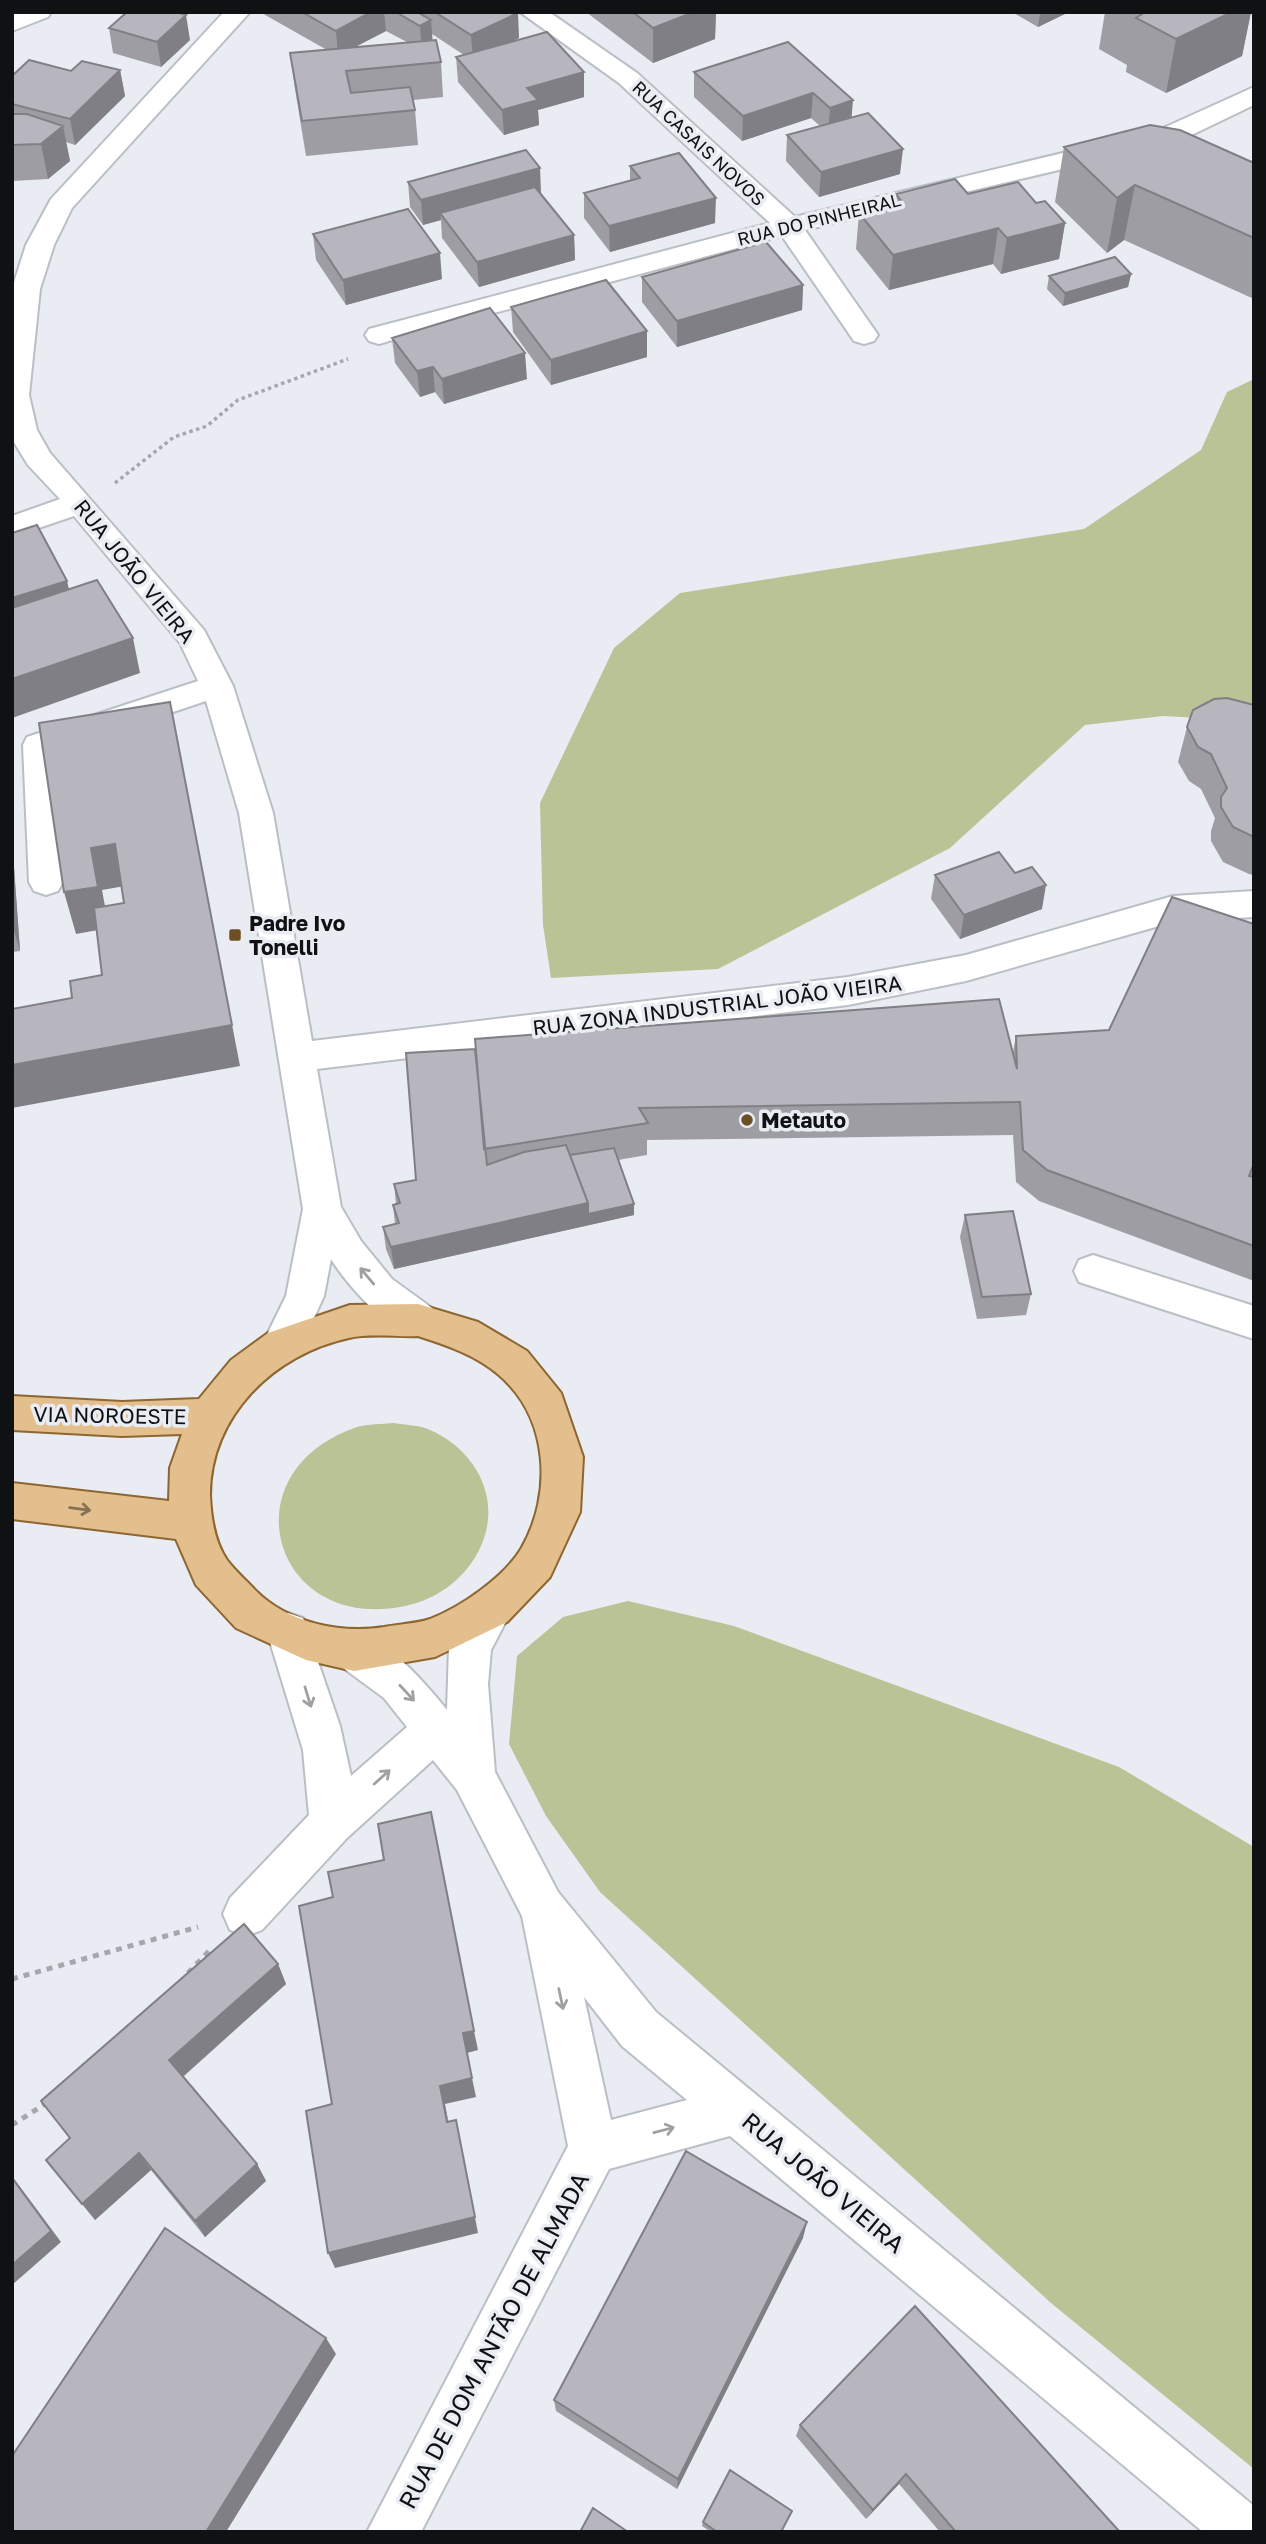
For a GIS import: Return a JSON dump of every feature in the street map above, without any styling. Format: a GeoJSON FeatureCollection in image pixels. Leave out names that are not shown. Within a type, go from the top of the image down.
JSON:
{"type":"FeatureCollection","features":[{"type":"Feature","properties":{"kind":"main road"},"geometry":{"type":"LineString","coordinates":[[418,1320],[464,1334],[513,1363],[547,1405],[564,1457],[559,1512],[535,1564],[492,1608],[435,1638],[354,1651],[306,1641],[251,1614],[211,1573],[190,1522],[190,1468],[209,1416],[245,1372],[282,1345],[350,1321],[418,1320]]}},
{"type":"Feature","properties":{"kind":"main road","name":"VIA NOROESTE"},"geometry":{"type":"LineString","coordinates":[[12,1413],[122,1419],[209,1416]]}},
{"type":"Feature","properties":{"kind":"main road"},"geometry":{"type":"LineString","coordinates":[[12,1501],[190,1522]]}},
{"type":"Feature","properties":{"kind":"street"},"geometry":{"type":"LineString","coordinates":[[12,24],[39,12]]}},
{"type":"Feature","properties":{"kind":"street","name":"RUA JOÃO VIEIRA"},"geometry":{"type":"LineString","coordinates":[[238,12],[60,205],[40,245],[26,289],[15,395],[22,430],[38,458],[80,503],[193,638],[218,686],[256,813],[322,1209],[305,1296],[282,1345]]}},
{"type":"Feature","properties":{"kind":"street","name":"RUA CASAIS NOVOS"},"geometry":{"type":"LineString","coordinates":[[532,12],[628,78],[789,226],[864,335]]}},
{"type":"Feature","properties":{"kind":"street","name":"RUA DO PINHEIRAL"},"geometry":{"type":"LineString","coordinates":[[379,335],[789,226],[1180,142],[1254,95]]}},
{"type":"Feature","properties":{"kind":"street"},"geometry":{"type":"LineString","coordinates":[[12,527],[80,503]]}},
{"type":"Feature","properties":{"kind":"street"},"geometry":{"type":"LineString","coordinates":[[46,882],[39,745],[218,686]]}},
{"type":"Feature","properties":{"kind":"street","name":"RUA ZONA INDUSTRIAL JOÃO VIEIRA"},"geometry":{"type":"LineString","coordinates":[[298,1057],[848,992],[966,968],[1173,909],[1254,904]]}},
{"type":"Feature","properties":{"kind":"street","name":"RUA JOÃO VIEIRA"},"geometry":{"type":"LineString","coordinates":[[322,1209],[347,1252],[378,1290],[418,1320]]}},
{"type":"Feature","properties":{"kind":"street"},"geometry":{"type":"LineString","coordinates":[[1093,1271],[1254,1323]]}},
{"type":"Feature","properties":{"kind":"street","name":"RUA JOÃO VIEIRA"},"geometry":{"type":"LineString","coordinates":[[473,1775],[467,1684],[470,1647],[492,1608]]}},
{"type":"Feature","properties":{"kind":"street"},"geometry":{"type":"LineString","coordinates":[[288,1632],[328,1761],[333,1798],[331,1823]]}},
{"type":"Feature","properties":{"kind":"street","name":"RUA JOÃO VIEIRA"},"geometry":{"type":"LineString","coordinates":[[354,1651],[399,1684],[473,1775],[542,1908],[639,2029],[1244,2532]]}},
{"type":"Feature","properties":{"kind":"street"},"geometry":{"type":"LineString","coordinates":[[246,1914],[331,1823],[437,1728]]}},
{"type":"Feature","properties":{"kind":"street"},"geometry":{"type":"LineString","coordinates":[[542,1908],[593,2149],[738,2110]]}},
{"type":"Feature","properties":{"kind":"street","name":"RUA DE DOM ANTÃO DE ALMADA"},"geometry":{"type":"LineString","coordinates":[[393,2532],[593,2149]]}},
{"type":"Feature","properties":{"kind":"path"},"geometry":{"type":"LineString","coordinates":[[80,503],[101,494],[174,437],[207,426],[238,400],[343,363],[379,335]]}},
{"type":"Feature","properties":{"kind":"path"},"geometry":{"type":"LineString","coordinates":[[12,1979],[246,1914]]}},
{"type":"Feature","properties":{"kind":"path"},"geometry":{"type":"LineString","coordinates":[[180,1982],[246,1914]]}},
{"type":"Feature","properties":{"kind":"path"},"geometry":{"type":"LineString","coordinates":[[12,2125],[52,2099]]}},
{"type":"Feature","properties":{"kind":"green space"},"geometry":{"type":"Polygon","coordinates":[[[1254,379],[1254,721],[1163,716],[1085,725],[950,848],[718,969],[551,978],[543,925],[540,803],[614,648],[680,593],[1084,529],[1201,450],[1227,392],[1254,379]]]}},
{"type":"Feature","properties":{"kind":"green space"},"geometry":{"type":"Polygon","coordinates":[[[394,1423],[430,1430],[460,1450],[472,1463],[486,1494],[487,1528],[481,1546],[468,1567],[460,1577],[440,1592],[405,1606],[360,1608],[323,1596],[297,1574],[282,1544],[279,1511],[290,1478],[316,1449],[357,1427],[394,1423]]]}},
{"type":"Feature","properties":{"kind":"green space"},"geometry":{"type":"Polygon","coordinates":[[[628,1601],[734,1626],[1119,1767],[1254,1847],[1254,2469],[1051,2303],[600,1892],[546,1816],[509,1744],[517,1656],[563,1617],[628,1601]]]}},
{"type":"Feature","properties":{"kind":"building"},"geometry":{"type":"Polygon","coordinates":[[[127,12],[177,12],[186,15],[157,42],[109,28],[127,12]]]}},
{"type":"Feature","properties":{"kind":"building"},"geometry":{"type":"Polygon","coordinates":[[[302,12],[371,12],[336,31],[302,12]]]}},
{"type":"Feature","properties":{"kind":"building"},"geometry":{"type":"Polygon","coordinates":[[[396,12],[417,12],[431,20],[420,26],[396,12]]]}},
{"type":"Feature","properties":{"kind":"building"},"geometry":{"type":"Polygon","coordinates":[[[435,12],[517,12],[518,13],[471,35],[435,12]]]}},
{"type":"Feature","properties":{"kind":"building"},"geometry":{"type":"Polygon","coordinates":[[[633,12],[694,12],[653,28],[633,12]]]}},
{"type":"Feature","properties":{"kind":"building"},"geometry":{"type":"Polygon","coordinates":[[[1139,12],[1232,12],[1176,39],[1136,18],[1142,14],[1139,12]]]}},
{"type":"Feature","properties":{"kind":"building"},"geometry":{"type":"Polygon","coordinates":[[[547,32],[584,72],[527,88],[538,100],[502,110],[456,57],[547,32]]]}},
{"type":"Feature","properties":{"kind":"building"},"geometry":{"type":"Polygon","coordinates":[[[436,40],[441,62],[346,71],[351,93],[410,87],[415,110],[302,121],[290,53],[436,40]]]}},
{"type":"Feature","properties":{"kind":"building"},"geometry":{"type":"Polygon","coordinates":[[[788,42],[853,100],[830,108],[813,93],[743,116],[694,72],[788,42]]]}},
{"type":"Feature","properties":{"kind":"building"},"geometry":{"type":"Polygon","coordinates":[[[29,60],[71,71],[82,61],[120,70],[70,119],[12,104],[12,76],[29,60]]]}},
{"type":"Feature","properties":{"kind":"building"},"geometry":{"type":"Polygon","coordinates":[[[868,113],[903,149],[821,172],[787,135],[868,113]]]}},
{"type":"Feature","properties":{"kind":"building"},"geometry":{"type":"Polygon","coordinates":[[[12,114],[27,114],[63,126],[41,144],[12,145],[12,114]]]}},
{"type":"Feature","properties":{"kind":"building"},"geometry":{"type":"Polygon","coordinates":[[[1150,125],[1180,130],[1254,163],[1254,238],[1135,185],[1117,198],[1064,147],[1150,125]]]}},
{"type":"Feature","properties":{"kind":"building"},"geometry":{"type":"Polygon","coordinates":[[[526,150],[540,168],[421,200],[408,182],[526,150]]]}},
{"type":"Feature","properties":{"kind":"building"},"geometry":{"type":"Polygon","coordinates":[[[679,153],[716,198],[609,226],[584,193],[640,178],[630,166],[679,153]]]}},
{"type":"Feature","properties":{"kind":"building"},"geometry":{"type":"Polygon","coordinates":[[[955,179],[968,194],[1018,182],[1036,203],[1045,201],[1065,223],[1007,238],[998,228],[893,255],[859,213],[903,203],[896,194],[955,179]]]}},
{"type":"Feature","properties":{"kind":"building"},"geometry":{"type":"Polygon","coordinates":[[[535,187],[574,235],[477,262],[440,213],[535,187]]]}},
{"type":"Feature","properties":{"kind":"building"},"geometry":{"type":"Polygon","coordinates":[[[408,209],[440,253],[343,280],[313,234],[408,209]]]}},
{"type":"Feature","properties":{"kind":"building"},"geometry":{"type":"Polygon","coordinates":[[[766,242],[803,285],[677,321],[642,277],[766,242]]]}},
{"type":"Feature","properties":{"kind":"building"},"geometry":{"type":"Polygon","coordinates":[[[1115,257],[1131,274],[1065,293],[1049,276],[1115,257]]]}},
{"type":"Feature","properties":{"kind":"building"},"geometry":{"type":"Polygon","coordinates":[[[606,280],[647,331],[551,360],[511,307],[606,280]]]}},
{"type":"Feature","properties":{"kind":"building"},"geometry":{"type":"Polygon","coordinates":[[[490,308],[525,353],[442,379],[433,367],[417,371],[392,338],[490,308]]]}},
{"type":"Feature","properties":{"kind":"building"},"geometry":{"type":"Polygon","coordinates":[[[37,525],[67,581],[12,598],[12,533],[37,525]]]}},
{"type":"Feature","properties":{"kind":"building"},"geometry":{"type":"Polygon","coordinates":[[[97,580],[133,638],[12,679],[12,608],[97,580]]]}},
{"type":"Feature","properties":{"kind":"building"},"geometry":{"type":"Polygon","coordinates":[[[1227,698],[1254,705],[1254,837],[1233,827],[1221,807],[1221,797],[1227,788],[1211,754],[1198,747],[1187,727],[1193,710],[1214,699],[1227,698]]]}},
{"type":"Feature","properties":{"kind":"building"},"geometry":{"type":"Polygon","coordinates":[[[170,702],[232,1025],[12,1065],[12,1009],[72,998],[70,981],[102,975],[94,908],[124,903],[115,844],[91,848],[98,887],[64,892],[39,723],[170,702]]]}},
{"type":"Feature","properties":{"kind":"building"},"geometry":{"type":"Polygon","coordinates":[[[999,852],[1015,873],[1032,867],[1046,885],[964,915],[935,875],[999,852]]]}},
{"type":"Feature","properties":{"kind":"building"},"geometry":{"type":"Polygon","coordinates":[[[1172,897],[1254,924],[1254,1163],[1249,1176],[1254,1177],[1254,1246],[1047,1170],[1023,1150],[1020,1102],[639,1108],[648,1123],[484,1149],[475,1039],[999,999],[1017,1069],[1016,1036],[1109,1030],[1172,897]]]}},
{"type":"Feature","properties":{"kind":"building"},"geometry":{"type":"Polygon","coordinates":[[[475,1049],[487,1165],[524,1152],[566,1145],[588,1203],[391,1247],[383,1227],[399,1223],[393,1205],[400,1203],[394,1184],[416,1180],[406,1053],[475,1049]]]}},
{"type":"Feature","properties":{"kind":"building"},"geometry":{"type":"Polygon","coordinates":[[[614,1148],[634,1204],[588,1214],[588,1203],[570,1155],[614,1148]]]}},
{"type":"Feature","properties":{"kind":"building"},"geometry":{"type":"Polygon","coordinates":[[[1013,1211],[1031,1294],[982,1297],[965,1215],[1013,1211]]]}},
{"type":"Feature","properties":{"kind":"building"},"geometry":{"type":"Polygon","coordinates":[[[431,1812],[474,2031],[463,2033],[472,2078],[440,2086],[447,2122],[456,2120],[475,2217],[328,2253],[306,2111],[332,2104],[299,1906],[333,1897],[328,1872],[384,1860],[378,1824],[431,1812]]]}},
{"type":"Feature","properties":{"kind":"building"},"geometry":{"type":"Polygon","coordinates":[[[244,1924],[278,1964],[169,2060],[257,2164],[195,2221],[139,2153],[82,2204],[46,2160],[70,2138],[41,2101],[244,1924]]]}},
{"type":"Feature","properties":{"kind":"building"},"geometry":{"type":"Polygon","coordinates":[[[686,2151],[807,2222],[678,2479],[554,2400],[686,2151]]]}},
{"type":"Feature","properties":{"kind":"building"},"geometry":{"type":"Polygon","coordinates":[[[12,2178],[51,2231],[12,2265],[12,2178]]]}},
{"type":"Feature","properties":{"kind":"building"},"geometry":{"type":"Polygon","coordinates":[[[165,2228],[326,2338],[206,2532],[12,2532],[12,2456],[165,2228]]]}},
{"type":"Feature","properties":{"kind":"building"},"geometry":{"type":"Polygon","coordinates":[[[915,2306],[1120,2532],[956,2532],[906,2474],[873,2510],[800,2425],[915,2306]]]}},
{"type":"Feature","properties":{"kind":"building"},"geometry":{"type":"Polygon","coordinates":[[[730,2470],[792,2511],[781,2532],[717,2532],[703,2522],[730,2470]]]}},
{"type":"Feature","properties":{"kind":"building"},"geometry":{"type":"Polygon","coordinates":[[[593,2508],[628,2532],[580,2532],[593,2508]]]}},
{"type":"Feature","properties":{"kind":"place","name":"Padre Ivo Tonelli"},"geometry":{"type":"Point","coordinates":[235,935]}},
{"type":"Feature","properties":{"kind":"place","name":"Metauto"},"geometry":{"type":"Point","coordinates":[747,1120]}}]}
